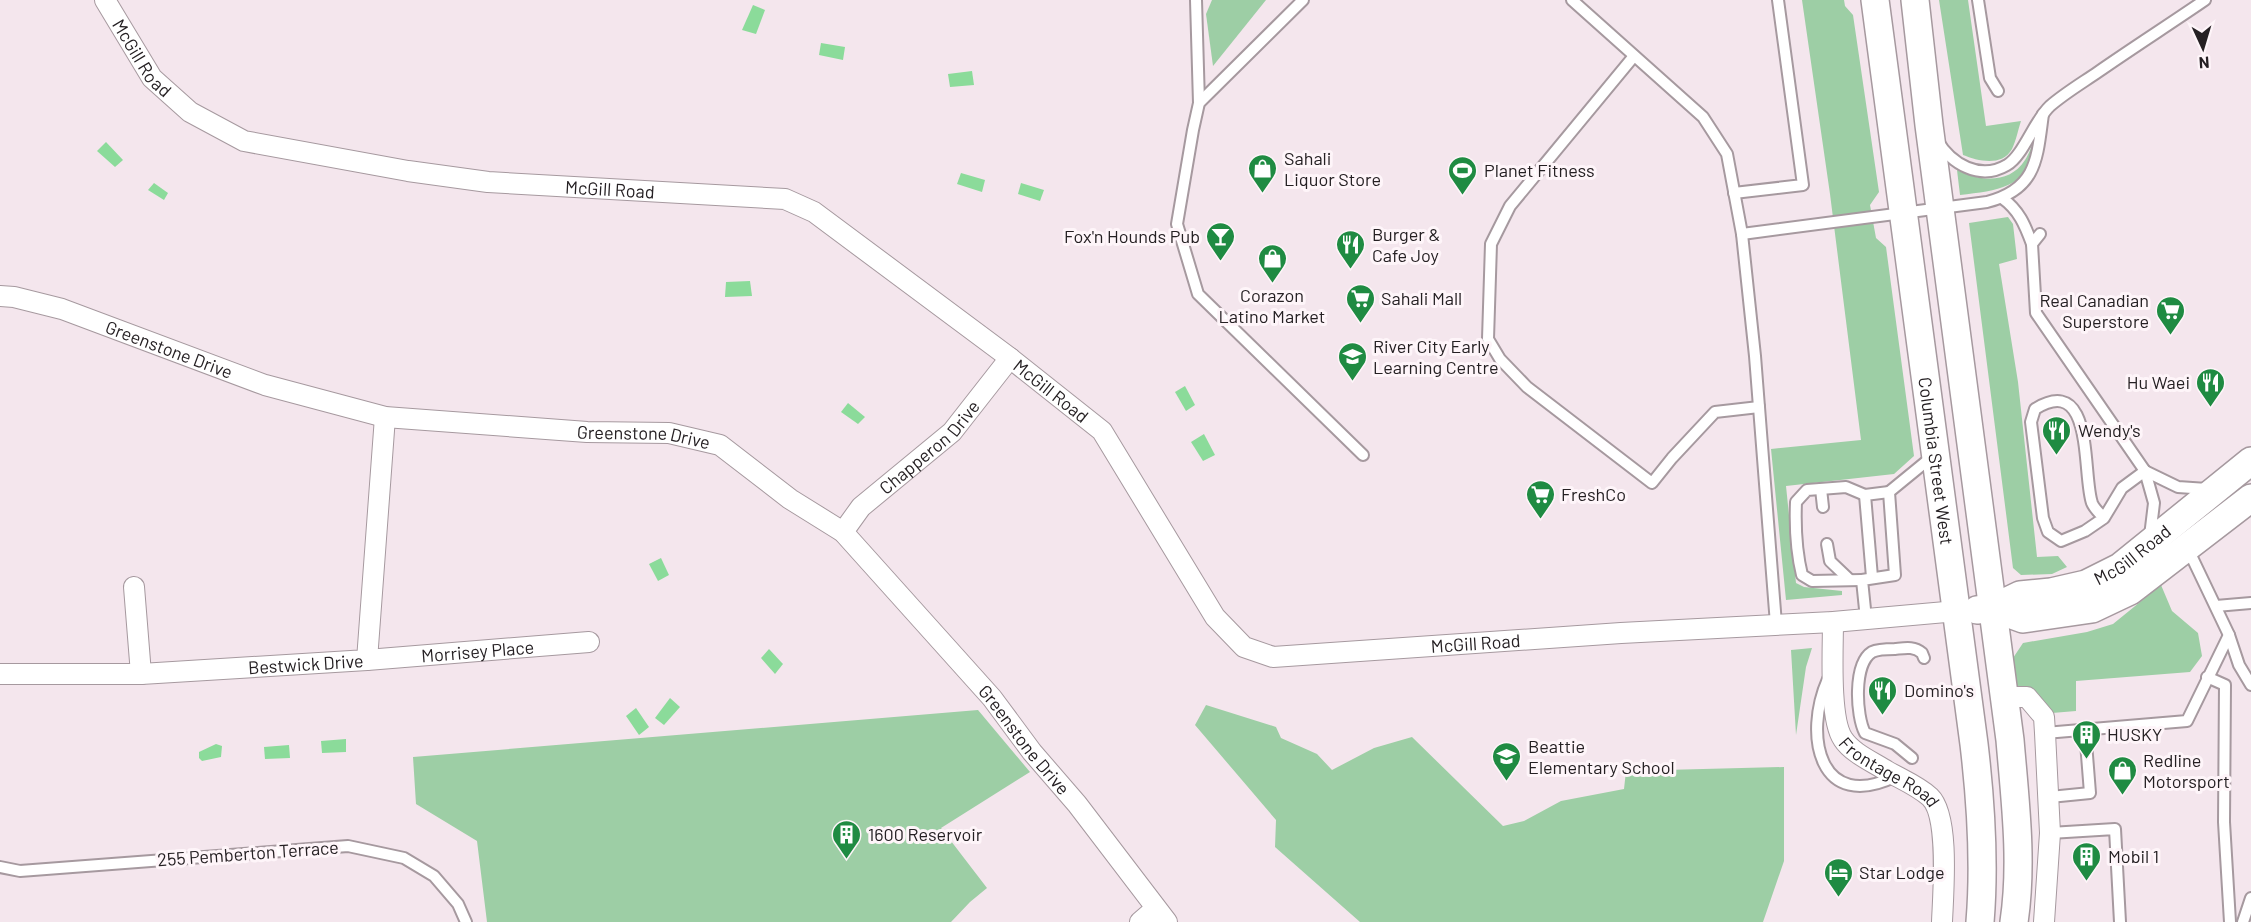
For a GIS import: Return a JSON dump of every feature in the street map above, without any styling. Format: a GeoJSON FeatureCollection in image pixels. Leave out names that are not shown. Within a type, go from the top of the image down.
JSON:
{"type":"FeatureCollection","features":[{"type":"Feature","properties":{"kind":"main road","name":"Columbia Street West"},"geometry":{"type":"LineString","coordinates":[[1875,0],[1957,611],[1981,810],[1980,922]]}},
{"type":"Feature","properties":{"kind":"main road","name":"Columbia Street West"},"geometry":{"type":"LineString","coordinates":[[1915,0],[2016,805],[2017,860],[2014,922]]}},
{"type":"Feature","properties":{"kind":"main road","name":"McGill Road"},"geometry":{"type":"LineString","coordinates":[[1993,608],[2023,619],[2092,609],[2130,591],[2182,535],[2216,489],[2251,461]]}},
{"type":"Feature","properties":{"kind":"main road","name":"McGill Road"},"geometry":{"type":"LineString","coordinates":[[1957,611],[1993,608],[2020,595],[2051,592],[2086,584],[2120,567],[2149,545],[2182,535],[2251,498]]}},
{"type":"Feature","properties":{"kind":"street","name":"McGill Road"},"geometry":{"type":"LineString","coordinates":[[105,0],[152,78],[190,112],[244,141],[408,171],[488,182],[785,199],[814,212],[1010,358],[1102,431],[1215,617],[1244,646],[1273,657],[1833,622],[1957,611]]}},
{"type":"Feature","properties":{"kind":"street","name":"Greenstone Drive"},"geometry":{"type":"LineString","coordinates":[[0,296],[14,297],[62,309],[265,385],[385,417],[586,432],[669,433],[720,445],[790,499],[843,532],[992,699],[1032,752],[1077,804],[1161,915]]}},
{"type":"Feature","properties":{"kind":"street","name":"Chapperon Drive"},"geometry":{"type":"LineString","coordinates":[[843,532],[861,507],[952,432],[1010,358]]}},
{"type":"Feature","properties":{"kind":"street","name":"Bestwick Drive"},"geometry":{"type":"LineString","coordinates":[[0,674],[141,674],[367,660],[385,417]]}},
{"type":"Feature","properties":{"kind":"street"},"geometry":{"type":"LineString","coordinates":[[134,587],[141,674]]}},
{"type":"Feature","properties":{"kind":"street","name":"Frontage Road"},"geometry":{"type":"LineString","coordinates":[[1833,622],[1837,725],[1842,739],[1853,750],[1931,798],[1939,813],[1944,869],[1942,922]]}},
{"type":"Feature","properties":{"kind":"street","name":"Morrisey Place"},"geometry":{"type":"LineString","coordinates":[[367,660],[589,642]]}},
{"type":"Feature","properties":{"kind":"street"},"geometry":{"type":"LineString","coordinates":[[2004,697],[2027,697],[2044,717],[2050,796],[2044,922]]}},
{"type":"Feature","properties":{"kind":"street"},"geometry":{"type":"LineString","coordinates":[[1140,922],[1161,915]]}},
{"type":"Feature","properties":{"kind":"lane"},"geometry":{"type":"LineString","coordinates":[[1196,0],[1199,103],[1177,224],[1198,294],[1362,455]]}},
{"type":"Feature","properties":{"kind":"lane"},"geometry":{"type":"LineString","coordinates":[[1199,103],[1303,0]]}},
{"type":"Feature","properties":{"kind":"lane"},"geometry":{"type":"LineString","coordinates":[[1734,193],[1803,185],[1778,0]]}},
{"type":"Feature","properties":{"kind":"lane"},"geometry":{"type":"LineString","coordinates":[[1978,0],[1990,78],[1998,91]]}},
{"type":"Feature","properties":{"kind":"lane"},"geometry":{"type":"LineString","coordinates":[[1929,125],[1941,146],[1971,171],[1989,171],[2007,165],[2017,155],[2043,114],[2071,90],[2205,0]]}},
{"type":"Feature","properties":{"kind":"lane"},"geometry":{"type":"LineString","coordinates":[[1576,2],[1703,117],[1727,154],[1742,234],[1759,407],[1776,624]]}},
{"type":"Feature","properties":{"kind":"lane"},"geometry":{"type":"LineString","coordinates":[[1634,56],[1510,206],[1491,244],[1488,339],[1500,359],[1527,387],[1652,483],[1715,412],[1759,407]]}},
{"type":"Feature","properties":{"kind":"lane"},"geometry":{"type":"LineString","coordinates":[[1742,234],[1987,202],[2002,198],[2021,186],[2030,173],[2038,152],[2043,114]]}},
{"type":"Feature","properties":{"kind":"lane"},"geometry":{"type":"LineString","coordinates":[[2002,198],[2014,206],[2032,244],[2036,313],[2145,471],[2154,503],[2149,545]]}},
{"type":"Feature","properties":{"kind":"lane"},"geometry":{"type":"LineString","coordinates":[[2032,244],[2040,234]]}},
{"type":"Feature","properties":{"kind":"lane"},"geometry":{"type":"LineString","coordinates":[[2104,518],[2092,504],[2081,423],[2075,411],[2066,404],[2058,402],[2045,403],[2035,409],[2031,422],[2043,518],[2048,532],[2061,541],[2085,531],[2104,518],[2122,488],[2145,471]]}},
{"type":"Feature","properties":{"kind":"lane"},"geometry":{"type":"LineString","coordinates":[[1889,492],[1895,575],[1812,581],[1802,576],[1797,558],[1796,502],[1807,490],[1846,487],[1865,495],[1889,492],[1936,453]]}},
{"type":"Feature","properties":{"kind":"lane"},"geometry":{"type":"LineString","coordinates":[[2145,471],[2178,487],[2216,489]]}},
{"type":"Feature","properties":{"kind":"lane"},"geometry":{"type":"LineString","coordinates":[[1821,489],[1823,507]]}},
{"type":"Feature","properties":{"kind":"lane"},"geometry":{"type":"LineString","coordinates":[[1865,495],[1866,619]]}},
{"type":"Feature","properties":{"kind":"lane"},"geometry":{"type":"LineString","coordinates":[[2182,535],[2245,665],[2251,685]]}},
{"type":"Feature","properties":{"kind":"lane"},"geometry":{"type":"LineString","coordinates":[[1827,544],[1830,561],[1850,580]]}},
{"type":"Feature","properties":{"kind":"lane"},"geometry":{"type":"LineString","coordinates":[[2216,606],[2251,603]]}},
{"type":"Feature","properties":{"kind":"lane"},"geometry":{"type":"LineString","coordinates":[[2045,733],[2187,721],[2229,635]]}},
{"type":"Feature","properties":{"kind":"lane"},"geometry":{"type":"LineString","coordinates":[[1912,758],[1895,744],[1865,733],[1860,720],[1858,678],[1865,658],[1877,650],[1914,648],[1922,653],[1924,658]]}},
{"type":"Feature","properties":{"kind":"lane"},"geometry":{"type":"LineString","coordinates":[[1833,667],[1825,684],[1817,720],[1817,741],[1826,768],[1842,782],[1856,787],[1871,786],[1896,776]]}},
{"type":"Feature","properties":{"kind":"lane"},"geometry":{"type":"LineString","coordinates":[[2207,677],[2225,685],[2224,822],[2230,922]]}},
{"type":"Feature","properties":{"kind":"lane"},"geometry":{"type":"LineString","coordinates":[[2050,796],[2090,793],[2085,730]]}},
{"type":"Feature","properties":{"kind":"lane"},"geometry":{"type":"LineString","coordinates":[[2050,833],[2115,829],[2120,922]]}},
{"type":"Feature","properties":{"kind":"lane","name":"255 Pemberton Terrace"},"geometry":{"type":"LineString","coordinates":[[0,867],[20,871],[348,846],[404,858],[434,876],[458,904],[466,922]]}},
{"type":"Feature","properties":{"kind":"lane"},"geometry":{"type":"LineString","coordinates":[[2243,922],[2251,898]]}},
{"type":"Feature","properties":{"kind":"shaded area"},"geometry":{"type":"Polygon","coordinates":[[[1212,0],[1266,0],[1213,66],[1206,14],[1212,0]]]}},
{"type":"Feature","properties":{"kind":"shaded area"},"geometry":{"type":"Polygon","coordinates":[[[1802,0],[1844,0],[1845,6],[1853,15],[1879,192],[1870,205],[1876,238],[1886,247],[1914,456],[1894,474],[1786,486],[1796,583],[1804,587],[1842,591],[1842,595],[1786,600],[1771,449],[1861,440],[1830,194],[1802,0]]]}},
{"type":"Feature","properties":{"kind":"shaded area"},"geometry":{"type":"Polygon","coordinates":[[[1939,0],[1968,0],[1986,126],[2021,121],[2012,149],[2002,158],[1989,161],[1963,155],[1939,0]]]}},
{"type":"Feature","properties":{"kind":"shaded area"},"geometry":{"type":"Polygon","coordinates":[[[753,5],[765,10],[756,34],[742,30],[753,5]]]}},
{"type":"Feature","properties":{"kind":"shaded area"},"geometry":{"type":"Polygon","coordinates":[[[821,43],[845,47],[843,60],[819,55],[821,43]]]}},
{"type":"Feature","properties":{"kind":"shaded area"},"geometry":{"type":"Polygon","coordinates":[[[972,71],[974,85],[950,87],[948,74],[972,71]]]}},
{"type":"Feature","properties":{"kind":"shaded area"},"geometry":{"type":"Polygon","coordinates":[[[2036,139],[2028,167],[2012,183],[1989,191],[1960,195],[1957,170],[1984,178],[2011,174],[2027,157],[2036,139]]]}},
{"type":"Feature","properties":{"kind":"shaded area"},"geometry":{"type":"Polygon","coordinates":[[[106,142],[123,160],[115,167],[97,151],[106,142]]]}},
{"type":"Feature","properties":{"kind":"shaded area"},"geometry":{"type":"Polygon","coordinates":[[[961,173],[985,180],[982,192],[957,184],[961,173]]]}},
{"type":"Feature","properties":{"kind":"shaded area"},"geometry":{"type":"Polygon","coordinates":[[[154,183],[168,193],[164,200],[148,190],[154,183]]]}},
{"type":"Feature","properties":{"kind":"shaded area"},"geometry":{"type":"Polygon","coordinates":[[[1021,183],[1044,190],[1040,201],[1018,194],[1021,183]]]}},
{"type":"Feature","properties":{"kind":"shaded area"},"geometry":{"type":"Polygon","coordinates":[[[2008,217],[2013,224],[2017,259],[1999,264],[2018,382],[2037,557],[2058,556],[2067,567],[2052,574],[2021,575],[2013,568],[1969,223],[2008,217]]]}},
{"type":"Feature","properties":{"kind":"shaded area"},"geometry":{"type":"Polygon","coordinates":[[[750,281],[752,296],[725,297],[726,282],[750,281]]]}},
{"type":"Feature","properties":{"kind":"shaded area"},"geometry":{"type":"Polygon","coordinates":[[[1185,386],[1195,405],[1186,411],[1175,392],[1185,386]]]}},
{"type":"Feature","properties":{"kind":"shaded area"},"geometry":{"type":"Polygon","coordinates":[[[848,403],[865,417],[858,424],[841,412],[848,403]]]}},
{"type":"Feature","properties":{"kind":"shaded area"},"geometry":{"type":"Polygon","coordinates":[[[1204,434],[1215,455],[1203,461],[1191,442],[1204,434]]]}},
{"type":"Feature","properties":{"kind":"shaded area"},"geometry":{"type":"Polygon","coordinates":[[[661,558],[669,575],[658,581],[649,564],[661,558]]]}},
{"type":"Feature","properties":{"kind":"shaded area"},"geometry":{"type":"Polygon","coordinates":[[[2161,585],[2172,611],[2198,633],[2202,656],[2190,672],[2076,681],[2076,711],[2052,713],[2012,685],[2011,661],[2023,643],[2087,632],[2113,624],[2161,585]]]}},
{"type":"Feature","properties":{"kind":"shaded area"},"geometry":{"type":"Polygon","coordinates":[[[1812,648],[1806,667],[1796,735],[1791,650],[1812,648]]]}},
{"type":"Feature","properties":{"kind":"shaded area"},"geometry":{"type":"Polygon","coordinates":[[[769,649],[783,664],[775,674],[761,658],[769,649]]]}},
{"type":"Feature","properties":{"kind":"shaded area"},"geometry":{"type":"Polygon","coordinates":[[[670,698],[680,707],[664,725],[655,718],[670,698]]]}},
{"type":"Feature","properties":{"kind":"shaded area"},"geometry":{"type":"Polygon","coordinates":[[[1206,705],[1276,727],[1281,738],[1317,754],[1332,770],[1374,748],[1412,737],[1503,826],[1524,821],[1561,801],[1624,789],[1626,771],[1784,767],[1784,861],[1763,922],[1360,922],[1275,847],[1276,820],[1195,725],[1206,705]]]}},
{"type":"Feature","properties":{"kind":"shaded area"},"geometry":{"type":"Polygon","coordinates":[[[636,708],[649,727],[639,735],[626,716],[636,708]]]}},
{"type":"Feature","properties":{"kind":"shaded area"},"geometry":{"type":"Polygon","coordinates":[[[978,710],[1030,772],[941,828],[987,888],[951,922],[487,922],[477,841],[416,804],[413,757],[978,710]]]}},
{"type":"Feature","properties":{"kind":"shaded area"},"geometry":{"type":"Polygon","coordinates":[[[346,739],[346,752],[322,753],[321,741],[346,739]]]}},
{"type":"Feature","properties":{"kind":"shaded area"},"geometry":{"type":"Polygon","coordinates":[[[216,744],[222,746],[221,757],[202,761],[199,758],[199,752],[216,744]]]}},
{"type":"Feature","properties":{"kind":"shaded area"},"geometry":{"type":"Polygon","coordinates":[[[289,745],[290,758],[265,759],[264,747],[289,745]]]}},
{"type":"Feature","properties":{"kind":"place","name":"Sahali Liquor Store"},"geometry":{"type":"Point","coordinates":[1263,194]}},
{"type":"Feature","properties":{"kind":"place","name":"Planet Fitness"},"geometry":{"type":"Point","coordinates":[1463,196]}},
{"type":"Feature","properties":{"kind":"place","name":"Fox'n Hounds Pub"},"geometry":{"type":"Point","coordinates":[1221,262]}},
{"type":"Feature","properties":{"kind":"place","name":"Burger & Cafe Joy"},"geometry":{"type":"Point","coordinates":[1351,270]}},
{"type":"Feature","properties":{"kind":"place","name":"Corazon Latino Market"},"geometry":{"type":"Point","coordinates":[1272,284]}},
{"type":"Feature","properties":{"kind":"place","name":"Sahali Mall"},"geometry":{"type":"Point","coordinates":[1360,324]}},
{"type":"Feature","properties":{"kind":"place","name":"Real Canadian Superstore"},"geometry":{"type":"Point","coordinates":[2170,336]}},
{"type":"Feature","properties":{"kind":"place","name":"River City Early Learning Centre"},"geometry":{"type":"Point","coordinates":[1352,382]}},
{"type":"Feature","properties":{"kind":"place","name":"Hu Waei"},"geometry":{"type":"Point","coordinates":[2211,408]}},
{"type":"Feature","properties":{"kind":"place","name":"Wendy's"},"geometry":{"type":"Point","coordinates":[2057,456]}},
{"type":"Feature","properties":{"kind":"place","name":"FreshCo"},"geometry":{"type":"Point","coordinates":[1540,520]}},
{"type":"Feature","properties":{"kind":"place","name":"Domino's"},"geometry":{"type":"Point","coordinates":[1883,716]}},
{"type":"Feature","properties":{"kind":"place","name":"HUSKY"},"geometry":{"type":"Point","coordinates":[2086,760]}},
{"type":"Feature","properties":{"kind":"place","name":"Beattie Elementary School"},"geometry":{"type":"Point","coordinates":[1507,782]}},
{"type":"Feature","properties":{"kind":"place","name":"Redline Motorsport"},"geometry":{"type":"Point","coordinates":[2122,796]}},
{"type":"Feature","properties":{"kind":"place","name":"1600 Reservoir"},"geometry":{"type":"Point","coordinates":[847,860]}},
{"type":"Feature","properties":{"kind":"place","name":"Mobil 1"},"geometry":{"type":"Point","coordinates":[2087,882]}},
{"type":"Feature","properties":{"kind":"place","name":"Star Lodge"},"geometry":{"type":"Point","coordinates":[1838,898]}}]}
